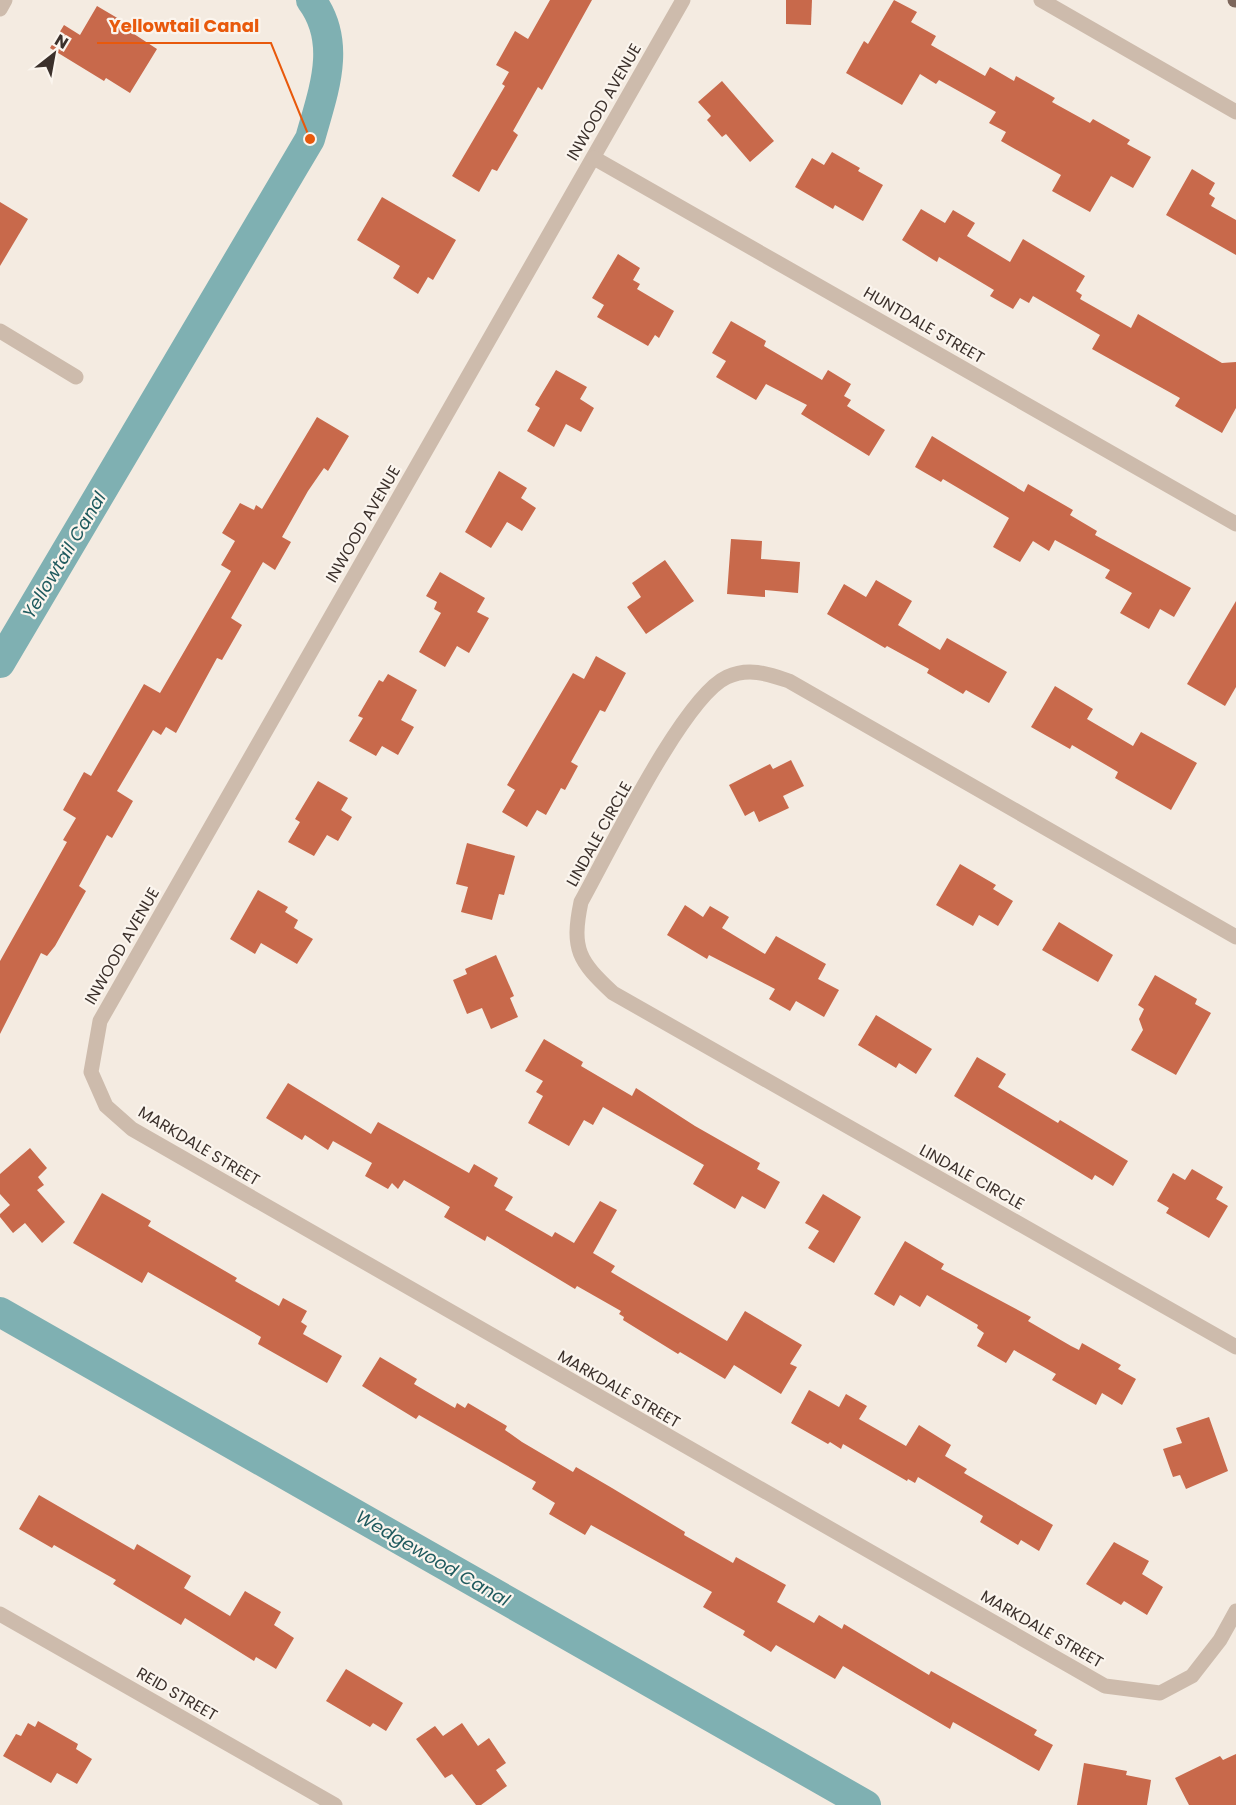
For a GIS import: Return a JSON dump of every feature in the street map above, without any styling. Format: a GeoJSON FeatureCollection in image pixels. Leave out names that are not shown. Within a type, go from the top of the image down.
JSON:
{"type":"FeatureCollection","features":[{"type":"Feature","properties":{"kind":"street"},"geometry":{"type":"LineString","coordinates":[[0,9],[5,0]]}},
{"type":"Feature","properties":{"kind":"street","name":"INWOOD AVENUE"},"geometry":{"type":"LineString","coordinates":[[91,1072],[100,1021],[683,0]]}},
{"type":"Feature","properties":{"kind":"street"},"geometry":{"type":"LineString","coordinates":[[1041,0],[1236,112]]}},
{"type":"Feature","properties":{"kind":"street","name":"HUNTDALE STREET"},"geometry":{"type":"LineString","coordinates":[[594,158],[1236,524]]}},
{"type":"Feature","properties":{"kind":"street"},"geometry":{"type":"LineString","coordinates":[[0,331],[76,377]]}},
{"type":"Feature","properties":{"kind":"street","name":"LINDALE CIRCLE"},"geometry":{"type":"LineString","coordinates":[[1236,937],[789,681],[759,670],[727,677],[701,697],[680,724],[581,902],[575,933],[587,968],[614,993],[1236,1347]]}},
{"type":"Feature","properties":{"kind":"street","name":"MARKDALE STREET"},"geometry":{"type":"LineString","coordinates":[[91,1072],[106,1106],[142,1135],[1105,1686],[1160,1693],[1192,1676],[1220,1640],[1236,1611]]}},
{"type":"Feature","properties":{"kind":"street","name":"REID STREET"},"geometry":{"type":"LineString","coordinates":[[0,1614],[335,1805]]}},
{"type":"Feature","properties":{"kind":"building"},"geometry":{"type":"Polygon","coordinates":[[[550,0],[592,0],[542,90],[538,87],[513,131],[518,135],[497,171],[492,169],[479,192],[452,176],[505,86],[502,84],[509,72],[496,65],[515,31],[528,39],[550,0]]]}},
{"type":"Feature","properties":{"kind":"building"},"geometry":{"type":"Polygon","coordinates":[[[786,0],[812,0],[811,25],[786,24],[786,0]]]}},
{"type":"Feature","properties":{"kind":"building"},"geometry":{"type":"Polygon","coordinates":[[[894,0],[917,12],[911,22],[936,36],[931,45],[985,76],[990,67],[1014,81],[1016,76],[1055,98],[1052,102],[1090,123],[1093,119],[1130,140],[1127,144],[1151,157],[1133,188],[1111,176],[1090,212],[1052,191],[1061,175],[1001,141],[1006,132],[989,123],[996,112],[939,80],[936,84],[920,74],[902,105],[846,73],[864,41],[868,44],[894,0]]]}},
{"type":"Feature","properties":{"kind":"building"},"geometry":{"type":"Polygon","coordinates":[[[97,6],[136,29],[134,34],[157,49],[130,93],[106,78],[104,81],[50,48],[64,25],[80,35],[97,6]]]}},
{"type":"Feature","properties":{"kind":"building"},"geometry":{"type":"Polygon","coordinates":[[[722,81],[774,141],[750,162],[726,134],[722,137],[707,120],[711,116],[698,102],[722,81]]]}},
{"type":"Feature","properties":{"kind":"building"},"geometry":{"type":"Polygon","coordinates":[[[832,152],[860,168],[858,171],[883,185],[863,221],[835,205],[833,209],[795,187],[812,158],[824,165],[832,152]]]}},
{"type":"Feature","properties":{"kind":"building"},"geometry":{"type":"Polygon","coordinates":[[[1192,169],[1215,183],[1209,194],[1215,198],[1211,206],[1236,220],[1236,255],[1166,215],[1192,169]]]}},
{"type":"Feature","properties":{"kind":"building"},"geometry":{"type":"Polygon","coordinates":[[[382,197],[456,240],[433,280],[428,277],[418,294],[393,278],[400,266],[357,240],[382,197]]]}},
{"type":"Feature","properties":{"kind":"building"},"geometry":{"type":"Polygon","coordinates":[[[0,202],[28,219],[0,266],[0,202]]]}},
{"type":"Feature","properties":{"kind":"building"},"geometry":{"type":"Polygon","coordinates":[[[921,209],[945,223],[953,210],[975,223],[967,236],[1010,262],[1023,239],[1085,276],[1076,291],[1082,295],[1080,299],[1131,328],[1138,314],[1222,363],[1236,362],[1236,408],[1222,433],[1175,406],[1180,398],[1092,349],[1100,335],[1033,296],[1029,303],[1020,298],[1013,309],[990,296],[994,290],[939,257],[937,262],[902,240],[921,209]]]}},
{"type":"Feature","properties":{"kind":"building"},"geometry":{"type":"Polygon","coordinates":[[[618,254],[640,268],[633,280],[640,284],[637,289],[674,311],[659,338],[655,335],[648,346],[597,317],[604,305],[592,298],[618,254]]]}},
{"type":"Feature","properties":{"kind":"building"},"geometry":{"type":"Polygon","coordinates":[[[731,321],[766,341],[764,346],[822,380],[828,370],[851,384],[844,396],[851,400],[847,406],[885,430],[869,456],[801,414],[807,405],[766,384],[756,400],[716,377],[726,361],[712,353],[731,321]]]}},
{"type":"Feature","properties":{"kind":"building"},"geometry":{"type":"Polygon","coordinates":[[[556,370],[587,387],[580,399],[594,408],[581,432],[566,424],[554,447],[527,431],[540,408],[535,405],[556,370]]]}},
{"type":"Feature","properties":{"kind":"building"},"geometry":{"type":"Polygon","coordinates":[[[317,417],[349,436],[328,471],[324,468],[308,491],[282,537],[291,542],[275,570],[263,562],[231,618],[242,625],[222,660],[217,658],[176,733],[166,727],[161,735],[153,730],[117,791],[133,801],[112,838],[107,835],[79,886],[86,891],[55,946],[47,956],[41,953],[0,1034],[0,961],[67,842],[63,840],[76,818],[63,810],[84,772],[91,776],[144,684],[160,693],[231,571],[221,565],[235,541],[222,533],[240,503],[254,510],[256,505],[262,509],[317,417]]]}},
{"type":"Feature","properties":{"kind":"building"},"geometry":{"type":"Polygon","coordinates":[[[932,436],[1024,492],[1028,484],[1073,510],[1070,515],[1097,531],[1095,535],[1191,588],[1174,617],[1160,609],[1149,629],[1120,613],[1132,593],[1105,578],[1110,570],[1055,540],[1049,551],[1033,541],[1020,562],[993,547],[1009,518],[943,479],[941,482],[915,467],[932,436]]]}},
{"type":"Feature","properties":{"kind":"building"},"geometry":{"type":"Polygon","coordinates":[[[499,471],[527,488],[521,498],[536,508],[522,531],[507,522],[491,548],[465,532],[499,471]]]}},
{"type":"Feature","properties":{"kind":"building"},"geometry":{"type":"Polygon","coordinates":[[[731,539],[762,541],[761,559],[800,562],[798,593],[765,590],[765,597],[727,594],[731,539]]]}},
{"type":"Feature","properties":{"kind":"building"},"geometry":{"type":"Polygon","coordinates":[[[665,560],[694,601],[646,634],[627,607],[641,597],[632,583],[665,560]]]}},
{"type":"Feature","properties":{"kind":"building"},"geometry":{"type":"Polygon","coordinates":[[[440,572],[485,598],[477,612],[489,618],[469,653],[457,646],[445,667],[419,652],[441,613],[434,609],[437,602],[426,596],[440,572]]]}},
{"type":"Feature","properties":{"kind":"building"},"geometry":{"type":"Polygon","coordinates":[[[876,580],[912,601],[898,625],[940,650],[947,638],[1007,672],[989,703],[966,690],[963,694],[927,673],[929,669],[887,646],[885,648],[827,614],[844,584],[866,597],[876,580]]]}},
{"type":"Feature","properties":{"kind":"building"},"geometry":{"type":"Polygon","coordinates":[[[1236,601],[1236,687],[1225,706],[1187,684],[1236,601]]]}},
{"type":"Feature","properties":{"kind":"building"},"geometry":{"type":"Polygon","coordinates":[[[596,656],[626,673],[605,712],[600,710],[571,762],[578,766],[565,790],[561,788],[546,815],[537,810],[527,827],[502,812],[515,790],[507,785],[573,673],[584,679],[596,656]]]}},
{"type":"Feature","properties":{"kind":"building"},"geometry":{"type":"Polygon","coordinates":[[[388,674],[417,690],[401,720],[414,727],[398,755],[382,746],[376,756],[349,741],[363,718],[358,716],[379,680],[383,682],[388,674]]]}},
{"type":"Feature","properties":{"kind":"building"},"geometry":{"type":"Polygon","coordinates":[[[1055,686],[1093,709],[1087,719],[1133,746],[1141,732],[1197,763],[1171,810],[1115,778],[1118,772],[1072,745],[1070,749],[1031,727],[1055,686]]]}},
{"type":"Feature","properties":{"kind":"building"},"geometry":{"type":"Polygon","coordinates":[[[791,760],[804,786],[783,796],[789,808],[759,822],[754,811],[745,816],[729,785],[770,764],[773,769],[791,760]]]}},
{"type":"Feature","properties":{"kind":"building"},"geometry":{"type":"Polygon","coordinates":[[[318,781],[348,798],[341,810],[352,817],[338,841],[327,835],[314,856],[288,842],[300,822],[295,819],[318,781]]]}},
{"type":"Feature","properties":{"kind":"building"},"geometry":{"type":"Polygon","coordinates":[[[467,843],[515,856],[504,895],[499,894],[492,920],[461,912],[468,887],[456,884],[467,843]]]}},
{"type":"Feature","properties":{"kind":"building"},"geometry":{"type":"Polygon","coordinates":[[[960,864],[996,885],[993,889],[1013,901],[998,926],[979,915],[973,926],[936,905],[960,864]]]}},
{"type":"Feature","properties":{"kind":"building"},"geometry":{"type":"Polygon","coordinates":[[[258,890],[288,907],[285,912],[298,920],[294,928],[313,939],[297,964],[261,943],[255,954],[230,939],[258,890]]]}},
{"type":"Feature","properties":{"kind":"building"},"geometry":{"type":"Polygon","coordinates":[[[685,905],[703,917],[710,906],[729,917],[722,928],[765,954],[776,936],[826,964],[818,979],[839,990],[824,1017],[796,1001],[790,1011],[769,999],[775,989],[709,955],[707,959],[667,935],[685,905]]]}},
{"type":"Feature","properties":{"kind":"building"},"geometry":{"type":"Polygon","coordinates":[[[1059,922],[1113,955],[1098,982],[1042,950],[1059,922]]]}},
{"type":"Feature","properties":{"kind":"building"},"geometry":{"type":"Polygon","coordinates":[[[496,955],[514,996],[510,998],[518,1017],[491,1029],[482,1008],[467,1014],[453,980],[467,974],[465,969],[496,955]]]}},
{"type":"Feature","properties":{"kind":"building"},"geometry":{"type":"Polygon","coordinates":[[[1155,975],[1197,999],[1195,1004],[1211,1013],[1176,1075],[1131,1050],[1143,1030],[1139,1019],[1144,1009],[1138,1005],[1155,975]]]}},
{"type":"Feature","properties":{"kind":"building"},"geometry":{"type":"Polygon","coordinates":[[[876,1015],[932,1049],[916,1074],[899,1063],[896,1068],[858,1045],[876,1015]]]}},
{"type":"Feature","properties":{"kind":"building"},"geometry":{"type":"Polygon","coordinates":[[[544,1039],[583,1062],[581,1066],[632,1096],[636,1088],[695,1126],[760,1163],[757,1169],[780,1182],[765,1209],[742,1196],[735,1209],[693,1184],[704,1165],[603,1107],[593,1125],[584,1120],[569,1146],[528,1123],[543,1096],[536,1092],[543,1081],[525,1071],[544,1039]]]}},
{"type":"Feature","properties":{"kind":"building"},"geometry":{"type":"Polygon","coordinates":[[[977,1057],[1006,1074],[998,1087],[1058,1123],[1060,1120],[1128,1161],[1113,1186],[1095,1175],[1092,1180],[954,1096],[977,1057]]]}},
{"type":"Feature","properties":{"kind":"building"},"geometry":{"type":"Polygon","coordinates":[[[288,1083],[371,1134],[378,1122],[469,1173],[474,1164],[498,1178],[494,1186],[513,1197],[505,1210],[552,1237],[555,1232],[574,1243],[600,1201],[617,1210],[593,1253],[615,1266],[611,1272],[727,1341],[745,1311],[802,1345],[790,1364],[797,1367],[781,1394],[734,1365],[725,1379],[680,1352],[678,1354],[623,1320],[624,1317],[619,1314],[621,1311],[577,1286],[575,1289],[487,1236],[485,1241],[444,1217],[450,1207],[404,1180],[398,1189],[392,1183],[388,1189],[365,1176],[372,1163],[333,1141],[328,1150],[305,1135],[302,1140],[266,1118],[288,1083]]]}},
{"type":"Feature","properties":{"kind":"building"},"geometry":{"type":"Polygon","coordinates":[[[30,1148],[47,1168],[38,1177],[44,1185],[37,1190],[65,1222],[42,1243],[25,1223],[13,1233],[0,1217],[0,1214],[10,1205],[0,1194],[0,1174],[30,1148]]]}},
{"type":"Feature","properties":{"kind":"building"},"geometry":{"type":"Polygon","coordinates":[[[1192,1169],[1223,1187],[1216,1199],[1228,1206],[1209,1238],[1166,1213],[1169,1208],[1157,1201],[1173,1173],[1185,1180],[1192,1169]]]}},
{"type":"Feature","properties":{"kind":"building"},"geometry":{"type":"Polygon","coordinates":[[[102,1193],[151,1221],[148,1226],[237,1278],[235,1281],[279,1306],[283,1298],[307,1311],[301,1322],[307,1326],[303,1334],[342,1356],[327,1383],[258,1344],[261,1337],[148,1272],[142,1283],[73,1243],[102,1193]]]}},
{"type":"Feature","properties":{"kind":"building"},"geometry":{"type":"Polygon","coordinates":[[[823,1194],[861,1217],[834,1263],[808,1248],[819,1231],[805,1223],[823,1194]]]}},
{"type":"Feature","properties":{"kind":"building"},"geometry":{"type":"Polygon","coordinates":[[[905,1241],[944,1264],[941,1269],[1031,1317],[1028,1321],[1071,1346],[1079,1350],[1082,1343],[1121,1365],[1118,1369],[1136,1379],[1122,1405],[1102,1393],[1096,1405],[1052,1380],[1056,1374],[1014,1350],[1006,1363],[977,1346],[984,1333],[977,1328],[978,1325],[927,1295],[920,1307],[900,1295],[894,1306],[874,1294],[905,1241]]]}},
{"type":"Feature","properties":{"kind":"building"},"geometry":{"type":"Polygon","coordinates":[[[380,1357],[417,1379],[414,1384],[455,1408],[457,1403],[465,1408],[468,1403],[507,1426],[505,1430],[522,1442],[573,1472],[576,1467],[733,1563],[736,1557],[786,1585],[777,1602],[814,1623],[819,1615],[842,1629],[844,1624],[929,1675],[931,1671],[1037,1730],[1034,1735],[1053,1745],[1039,1771],[953,1722],[950,1729],[843,1666],[835,1679],[776,1645],[771,1652],[743,1635],[745,1631],[703,1607],[712,1592],[591,1525],[585,1535],[549,1514],[555,1503],[532,1489],[536,1482],[419,1415],[416,1419],[362,1386],[380,1357]]]}},
{"type":"Feature","properties":{"kind":"building"},"geometry":{"type":"Polygon","coordinates":[[[809,1390],[839,1407],[846,1394],[867,1406],[859,1419],[906,1446],[919,1425],[951,1445],[945,1456],[967,1469],[964,1473],[1053,1525],[1039,1551],[1021,1540],[1018,1545],[980,1522],[983,1516],[918,1477],[915,1483],[908,1479],[907,1481],[843,1444],[841,1449],[830,1442],[828,1444],[791,1423],[809,1390]]]}},
{"type":"Feature","properties":{"kind":"building"},"geometry":{"type":"Polygon","coordinates":[[[1209,1417],[1228,1471],[1186,1489],[1180,1475],[1173,1477],[1163,1449],[1182,1443],[1176,1428],[1209,1417]]]}},
{"type":"Feature","properties":{"kind":"building"},"geometry":{"type":"Polygon","coordinates":[[[39,1495],[134,1550],[137,1544],[191,1576],[184,1588],[230,1616],[245,1591],[281,1612],[274,1625],[294,1638],[276,1669],[256,1657],[254,1661],[185,1618],[181,1625],[113,1584],[116,1580],[54,1545],[52,1548],[19,1529],[39,1495]]]}},
{"type":"Feature","properties":{"kind":"building"},"geometry":{"type":"Polygon","coordinates":[[[1114,1542],[1149,1561],[1142,1574],[1163,1587],[1147,1615],[1124,1601],[1121,1605],[1086,1584],[1114,1542]]]}},
{"type":"Feature","properties":{"kind":"building"},"geometry":{"type":"Polygon","coordinates":[[[346,1669],[403,1703],[386,1731],[373,1723],[370,1727],[326,1701],[346,1669]]]}},
{"type":"Feature","properties":{"kind":"building"},"geometry":{"type":"Polygon","coordinates":[[[38,1721],[78,1744],[76,1749],[92,1759],[77,1784],[57,1773],[51,1783],[3,1756],[16,1734],[21,1736],[28,1723],[35,1727],[38,1721]]]}},
{"type":"Feature","properties":{"kind":"building"},"geometry":{"type":"Polygon","coordinates":[[[462,1723],[478,1746],[489,1738],[506,1763],[496,1770],[507,1786],[481,1805],[476,1805],[452,1774],[445,1778],[416,1739],[435,1726],[443,1736],[462,1723]]]}},
{"type":"Feature","properties":{"kind":"building"},"geometry":{"type":"Polygon","coordinates":[[[1236,1754],[1236,1805],[1189,1805],[1175,1778],[1220,1756],[1223,1760],[1236,1754]]]}},
{"type":"Feature","properties":{"kind":"building"},"geometry":{"type":"Polygon","coordinates":[[[1084,1763],[1127,1771],[1126,1775],[1151,1780],[1147,1805],[1077,1805],[1084,1763]]]}},
{"type":"Feature","properties":{"kind":"waterway","name":"Yellowtail Canal"},"geometry":{"type":"LineString","coordinates":[[0,663],[310,139],[324,86],[328,50],[321,16],[311,0]]}},
{"type":"Feature","properties":{"kind":"waterway","name":"Wedgewood Canal"},"geometry":{"type":"LineString","coordinates":[[0,1312],[866,1805]]}},
{"type":"Feature","properties":{"kind":"place","name":"Yellowtail Canal"},"geometry":{"type":"Point","coordinates":[310,139]}}]}
